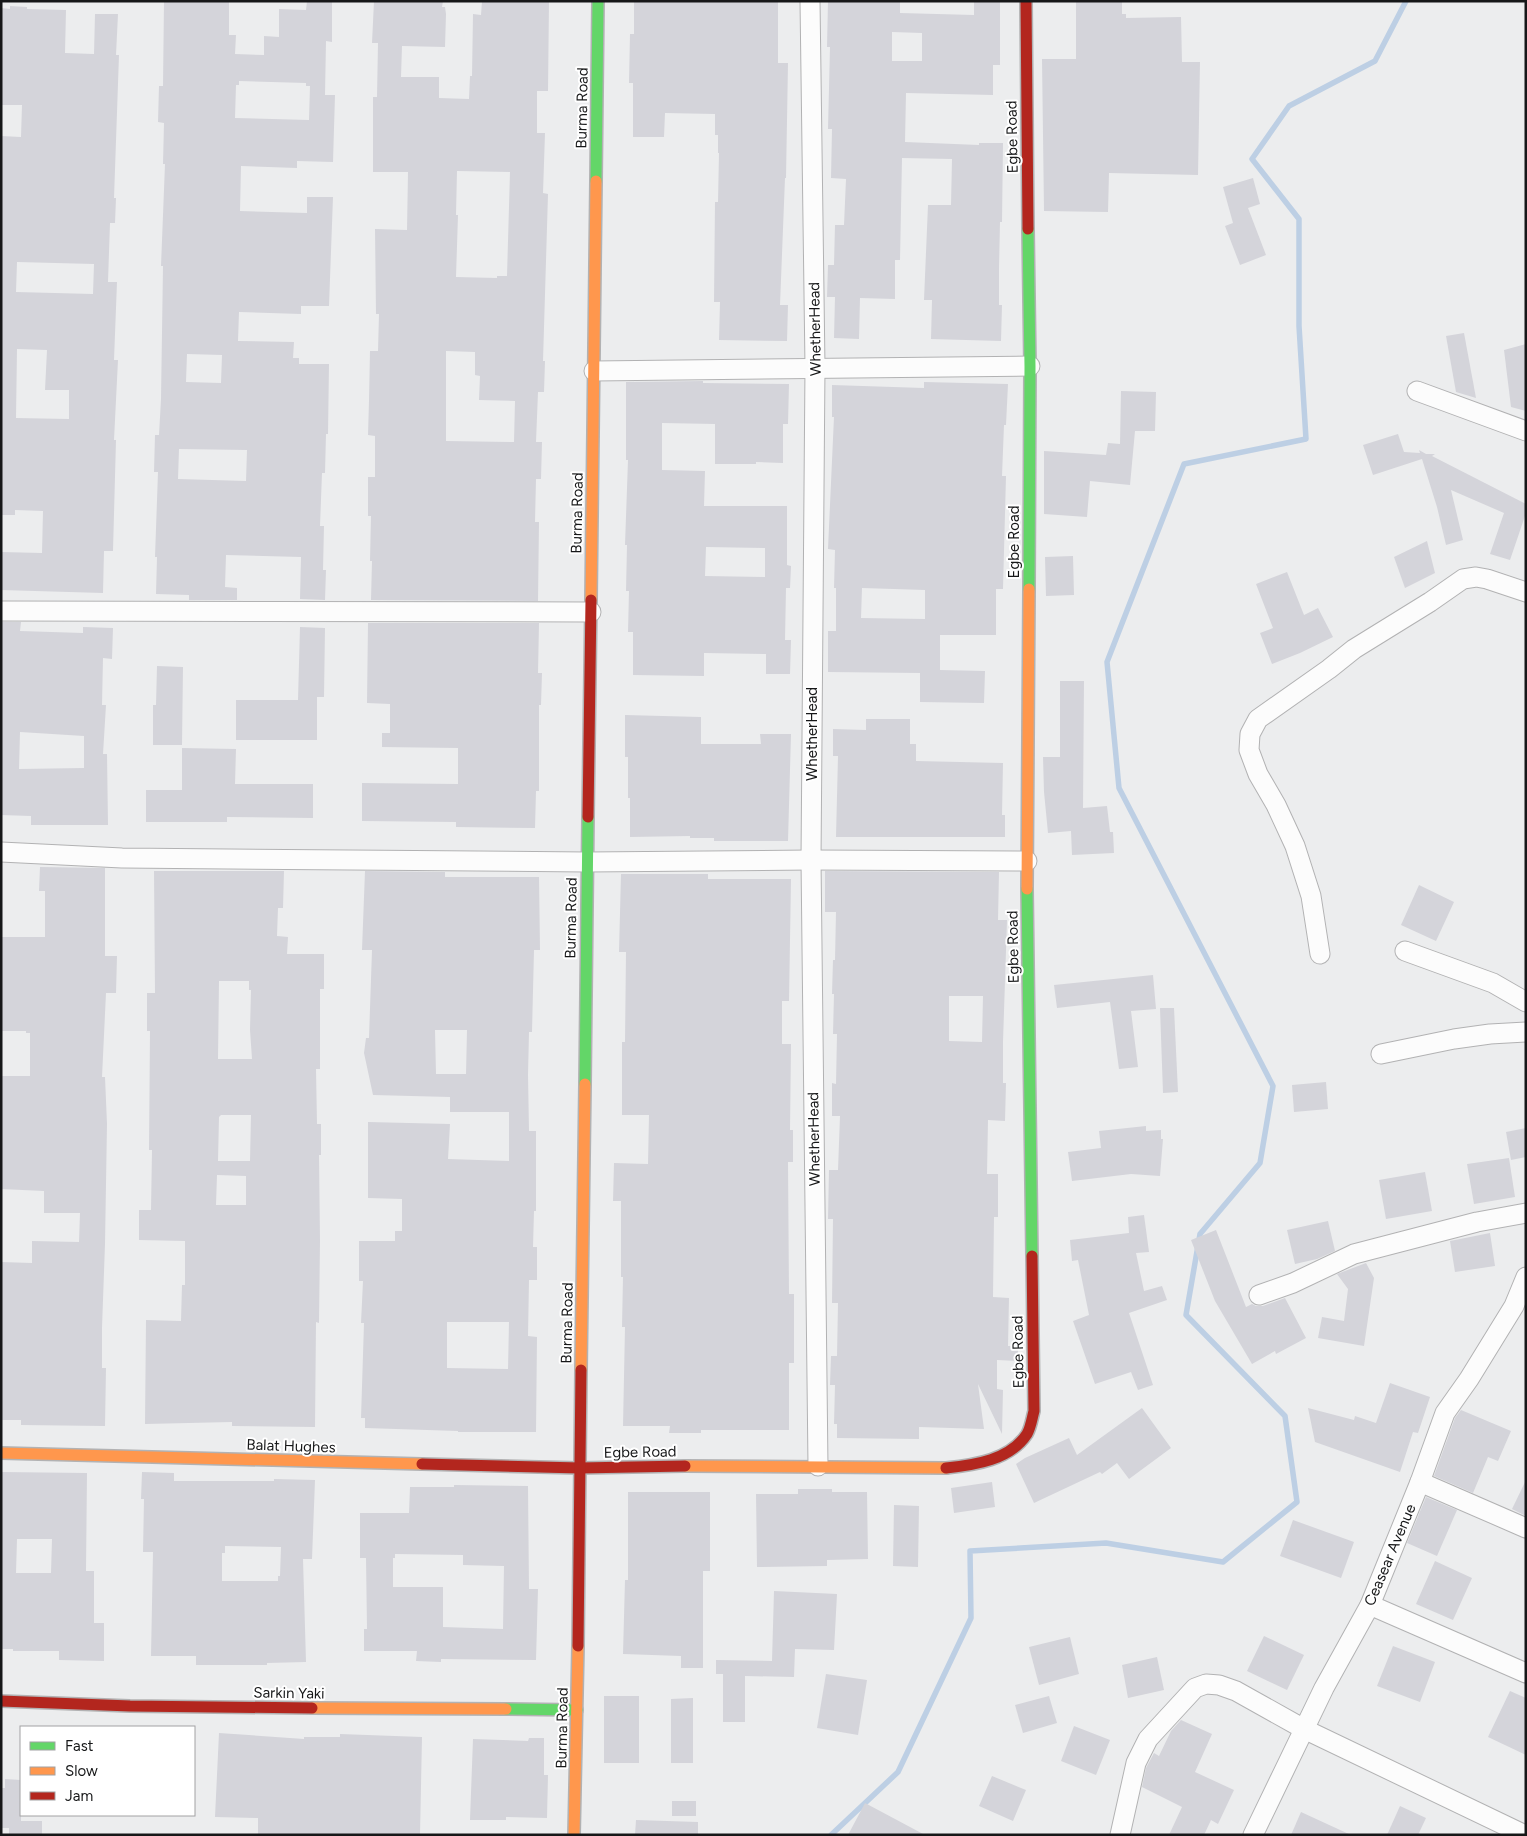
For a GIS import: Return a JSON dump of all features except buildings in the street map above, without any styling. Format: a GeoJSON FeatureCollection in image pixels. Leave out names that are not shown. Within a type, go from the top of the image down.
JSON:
{"type":"FeatureCollection","features":[{"type":"Feature","properties":{"kind":"street","name":"Burma Road"},"geometry":{"type":"LineString","coordinates":[[574,1835],[598,1]]}},
{"type":"Feature","properties":{"kind":"street","name":"WhetherHead"},"geometry":{"type":"LineString","coordinates":[[810,1],[815,367],[811,860],[818,1466]]}},
{"type":"Feature","properties":{"kind":"street","name":"Egbe Road"},"geometry":{"type":"LineString","coordinates":[[580,1468],[633,1466],[818,1466],[942,1468],[976,1465],[998,1457],[1012,1449],[1028,1433],[1034,1411],[1027,861],[1030,366],[1026,1]]}},
{"type":"Feature","properties":{"kind":"street"},"geometry":{"type":"LineString","coordinates":[[594,370],[1030,366]]}},
{"type":"Feature","properties":{"kind":"street"},"geometry":{"type":"LineString","coordinates":[[1417,391],[1526,431]]}},
{"type":"Feature","properties":{"kind":"street"},"geometry":{"type":"LineString","coordinates":[[1320,954],[1311,896],[1295,846],[1276,805],[1258,774],[1249,750],[1252,728],[1258,719],[1354,649],[1430,602],[1463,579],[1476,577],[1487,579],[1526,592]]}},
{"type":"Feature","properties":{"kind":"street"},"geometry":{"type":"LineString","coordinates":[[1,611],[590,612]]}},
{"type":"Feature","properties":{"kind":"street"},"geometry":{"type":"LineString","coordinates":[[1,852],[122,858],[587,862],[1027,861]]}},
{"type":"Feature","properties":{"kind":"street"},"geometry":{"type":"LineString","coordinates":[[1404,951],[1493,983],[1526,1002]]}},
{"type":"Feature","properties":{"kind":"street"},"geometry":{"type":"LineString","coordinates":[[1381,1054],[1454,1039],[1526,1032]]}},
{"type":"Feature","properties":{"kind":"street"},"geometry":{"type":"LineString","coordinates":[[1258,1295],[1293,1283],[1354,1254],[1477,1222],[1526,1213]]}},
{"type":"Feature","properties":{"kind":"street","name":"Ceasear Avenue"},"geometry":{"type":"LineString","coordinates":[[1253,1835],[1324,1688],[1370,1605],[1420,1482],[1445,1413],[1469,1379],[1514,1306],[1526,1277]]}},
{"type":"Feature","properties":{"kind":"street","name":"Balat Hughes"},"geometry":{"type":"LineString","coordinates":[[1,1453],[580,1468]]}},
{"type":"Feature","properties":{"kind":"street"},"geometry":{"type":"LineString","coordinates":[[1420,1482],[1526,1528]]}},
{"type":"Feature","properties":{"kind":"street"},"geometry":{"type":"LineString","coordinates":[[1370,1605],[1526,1673]]}},
{"type":"Feature","properties":{"kind":"street"},"geometry":{"type":"LineString","coordinates":[[1120,1835],[1136,1764],[1148,1739],[1195,1688],[1206,1684],[1219,1685],[1236,1691],[1304,1728],[1525,1835]]}},
{"type":"Feature","properties":{"kind":"street","name":"Sarkin Yaki"},"geometry":{"type":"LineString","coordinates":[[1,1701],[130,1706],[577,1710]]}},
{"type":"Feature","properties":{"kind":"waterway"},"geometry":{"type":"LineString","coordinates":[[831,1835],[898,1772],[971,1618],[970,1551],[1106,1543],[1223,1562],[1297,1502],[1285,1416],[1186,1315],[1200,1234],[1260,1163],[1273,1086],[1119,788],[1107,662],[1184,464],[1306,439],[1299,326],[1299,219],[1252,159],[1289,106],[1375,61],[1406,1]]}},
{"type":"Feature","properties":{"kind":"traffic: fast"},"geometry":{"type":"LineString","coordinates":[[596,181],[598,1]]}},
{"type":"Feature","properties":{"kind":"traffic: fast"},"geometry":{"type":"LineString","coordinates":[[1028,229],[1030,366],[1029,589]]}},
{"type":"Feature","properties":{"kind":"traffic: fast"},"geometry":{"type":"LineString","coordinates":[[585,1084],[588,817]]}},
{"type":"Feature","properties":{"kind":"traffic: fast"},"geometry":{"type":"LineString","coordinates":[[1027,889],[1032,1256]]}},
{"type":"Feature","properties":{"kind":"traffic: fast"},"geometry":{"type":"LineString","coordinates":[[506,1709],[577,1710]]}},
{"type":"Feature","properties":{"kind":"traffic: slow"},"geometry":{"type":"LineString","coordinates":[[591,600],[596,181]]}},
{"type":"Feature","properties":{"kind":"traffic: slow"},"geometry":{"type":"LineString","coordinates":[[1027,889],[1029,589]]}},
{"type":"Feature","properties":{"kind":"traffic: slow"},"geometry":{"type":"LineString","coordinates":[[581,1370],[585,1084]]}},
{"type":"Feature","properties":{"kind":"traffic: slow"},"geometry":{"type":"LineString","coordinates":[[1,1453],[422,1464]]}},
{"type":"Feature","properties":{"kind":"traffic: slow"},"geometry":{"type":"LineString","coordinates":[[685,1466],[946,1468]]}},
{"type":"Feature","properties":{"kind":"traffic: slow"},"geometry":{"type":"LineString","coordinates":[[574,1835],[578,1646]]}},
{"type":"Feature","properties":{"kind":"traffic: slow"},"geometry":{"type":"LineString","coordinates":[[312,1708],[506,1709]]}},
{"type":"Feature","properties":{"kind":"traffic: jam"},"geometry":{"type":"LineString","coordinates":[[1026,1],[1028,229]]}},
{"type":"Feature","properties":{"kind":"traffic: jam"},"geometry":{"type":"LineString","coordinates":[[588,817],[591,600]]}},
{"type":"Feature","properties":{"kind":"traffic: jam"},"geometry":{"type":"LineString","coordinates":[[946,1468],[991,1460],[1011,1450],[1027,1434],[1034,1411],[1032,1256]]}},
{"type":"Feature","properties":{"kind":"traffic: jam"},"geometry":{"type":"LineString","coordinates":[[578,1646],[581,1370]]}},
{"type":"Feature","properties":{"kind":"traffic: jam"},"geometry":{"type":"LineString","coordinates":[[422,1464],[580,1468],[685,1466]]}},
{"type":"Feature","properties":{"kind":"traffic: jam"},"geometry":{"type":"LineString","coordinates":[[1,1701],[130,1706],[312,1708]]}}]}
